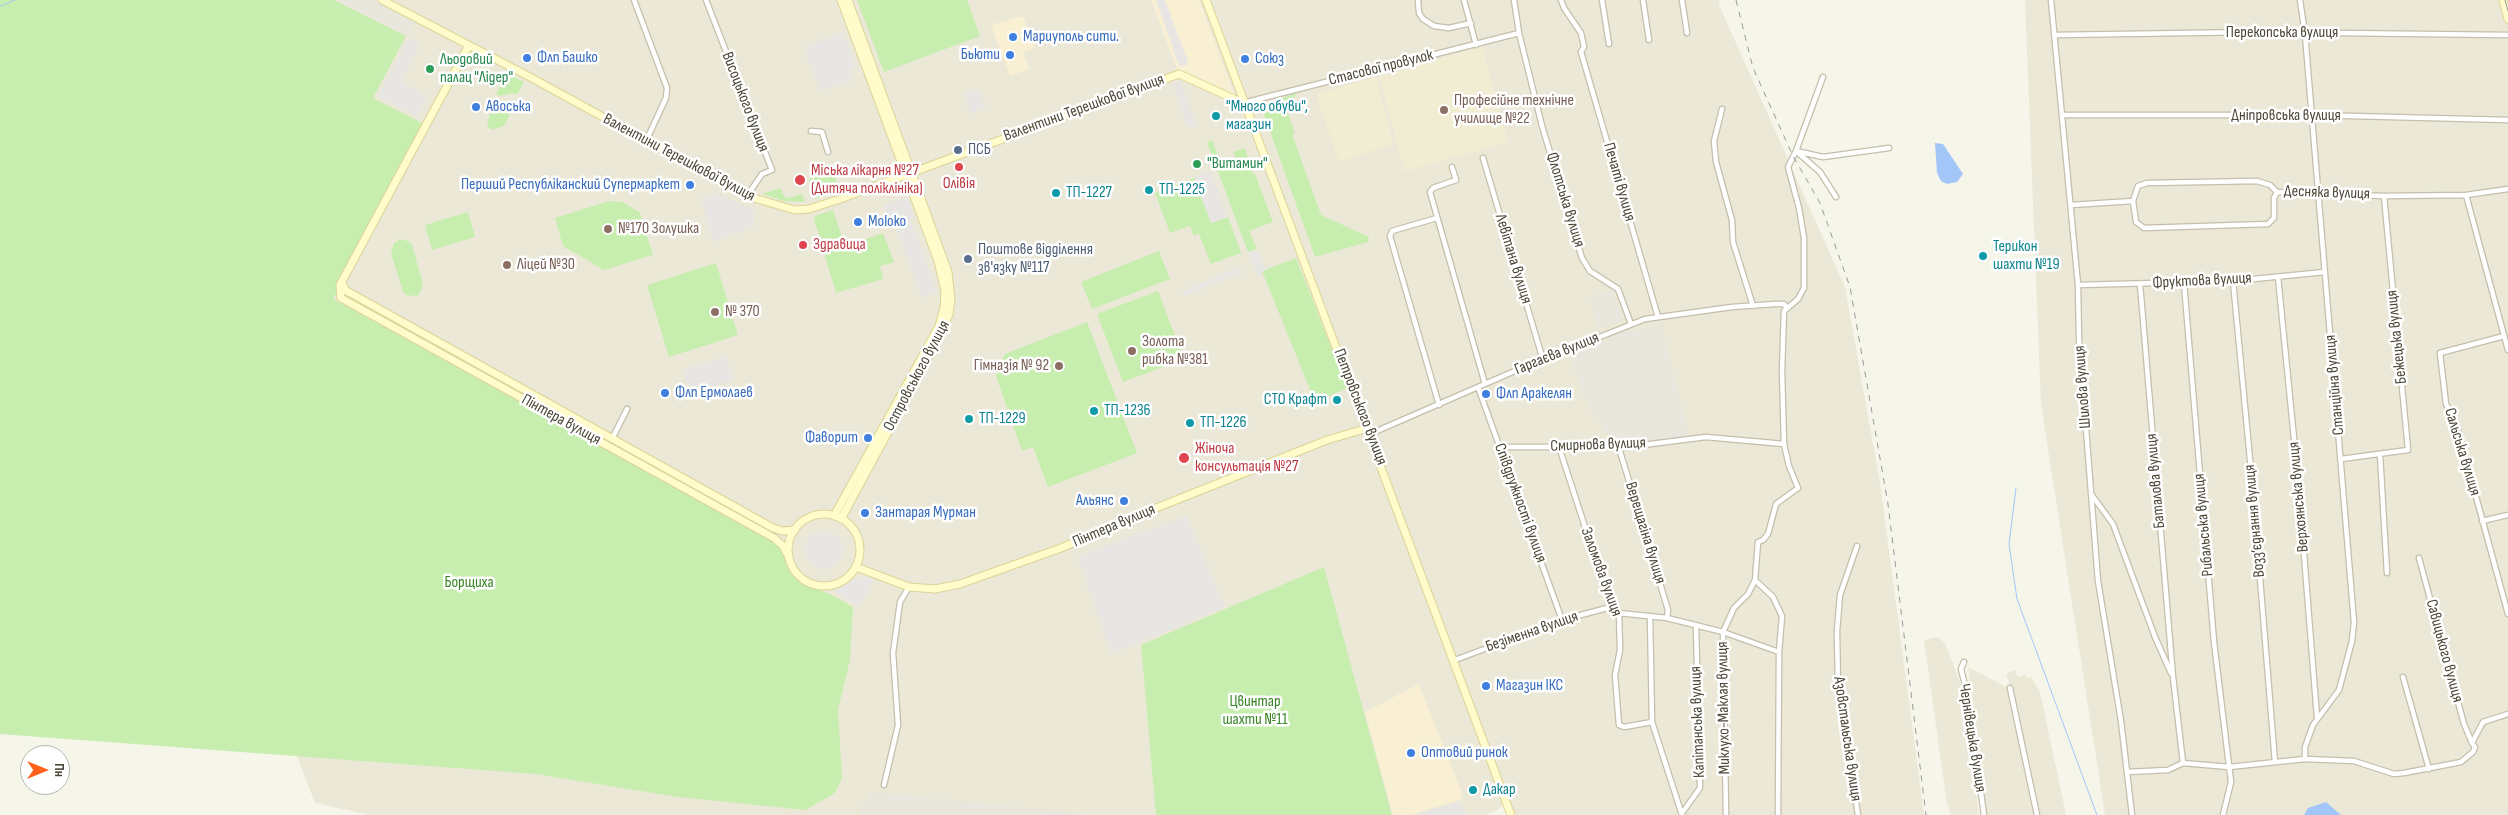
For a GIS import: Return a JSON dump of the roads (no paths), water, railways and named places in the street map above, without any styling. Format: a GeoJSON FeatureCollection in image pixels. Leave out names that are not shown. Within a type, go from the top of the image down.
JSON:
{"type":"FeatureCollection","features":[{"type":"Feature","properties":{"kind":"street","name":"Валентини Терешкової вулиця"},"geometry":{"type":"LineString","coordinates":[[382,0],[646,140],[747,196],[781,208],[803,210],[908,174],[1179,74],[1243,103]]}},
{"type":"Feature","properties":{"kind":"street"},"geometry":{"type":"LineString","coordinates":[[634,0],[667,88],[666,98],[646,140]]}},
{"type":"Feature","properties":{"kind":"street","name":"Висоцького вулиця"},"geometry":{"type":"LineString","coordinates":[[706,0],[772,170],[762,174],[747,196]]}},
{"type":"Feature","properties":{"kind":"street","name":"Островського вулиця"},"geometry":{"type":"LineString","coordinates":[[841,0],[908,174]]}},
{"type":"Feature","properties":{"kind":"street","name":"Островського вулиця"},"geometry":{"type":"LineString","coordinates":[[837,517],[923,361],[943,315],[945,291],[938,262],[848,0]]}},
{"type":"Feature","properties":{"kind":"street","name":"Петровського вулиця"},"geometry":{"type":"LineString","coordinates":[[1206,0],[1243,103],[1369,431],[1512,815]]}},
{"type":"Feature","properties":{"kind":"street"},"geometry":{"type":"LineString","coordinates":[[1418,0],[1423,19],[1434,26],[1449,28],[1471,23]]}},
{"type":"Feature","properties":{"kind":"street"},"geometry":{"type":"LineString","coordinates":[[1464,0],[1476,45]]}},
{"type":"Feature","properties":{"kind":"street","name":"Флотська вулиця"},"geometry":{"type":"LineString","coordinates":[[1514,0],[1519,32],[1542,126],[1584,263],[1593,274],[1618,289],[1631,324]]}},
{"type":"Feature","properties":{"kind":"street","name":"Печаті вулиця"},"geometry":{"type":"LineString","coordinates":[[1561,0],[1564,8],[1581,33],[1584,47],[1581,52],[1658,317]]}},
{"type":"Feature","properties":{"kind":"street"},"geometry":{"type":"LineString","coordinates":[[1602,0],[1609,44]]}},
{"type":"Feature","properties":{"kind":"street"},"geometry":{"type":"LineString","coordinates":[[1643,0],[1649,40]]}},
{"type":"Feature","properties":{"kind":"street"},"geometry":{"type":"LineString","coordinates":[[1682,0],[1687,34]]}},
{"type":"Feature","properties":{"kind":"street","name":"Шилова вулиця"},"geometry":{"type":"LineString","coordinates":[[2051,0],[2078,285],[2079,340],[2098,581],[2121,721],[2132,815]]}},
{"type":"Feature","properties":{"kind":"street","name":"Станційна вулиця"},"geometry":{"type":"LineString","coordinates":[[2300,0],[2305,34],[2354,622],[2351,649],[2339,690],[2317,717],[2308,734],[2305,759]]}},
{"type":"Feature","properties":{"kind":"street"},"geometry":{"type":"LineString","coordinates":[[2503,0],[2508,19]]}},
{"type":"Feature","properties":{"kind":"street","name":"Стасової провулок"},"geometry":{"type":"LineString","coordinates":[[1243,103],[1476,45],[1519,32]]}},
{"type":"Feature","properties":{"kind":"street","name":"Перекопська вулиця"},"geometry":{"type":"LineString","coordinates":[[2055,35],[2253,32],[2508,35]]}},
{"type":"Feature","properties":{"kind":"street"},"geometry":{"type":"LineString","coordinates":[[342,282],[468,47]]}},
{"type":"Feature","properties":{"kind":"street"},"geometry":{"type":"LineString","coordinates":[[1778,815],[1779,652],[1782,616],[1773,597],[1755,580],[1758,542],[1764,540],[1768,534],[1776,504],[1798,488],[1789,466],[1784,444],[1782,318],[1786,307],[1798,299],[1804,288],[1804,238],[1799,208],[1788,167],[1796,151],[1823,78]]}},
{"type":"Feature","properties":{"kind":"street"},"geometry":{"type":"LineString","coordinates":[[1722,109],[1714,141],[1716,162],[1732,220],[1733,242],[1753,306]]}},
{"type":"Feature","properties":{"kind":"street","name":"Дніпровська вулиця"},"geometry":{"type":"LineString","coordinates":[[2063,115],[2311,115],[2508,120]]}},
{"type":"Feature","properties":{"kind":"street"},"geometry":{"type":"LineString","coordinates":[[811,131],[822,132],[828,152]]}},
{"type":"Feature","properties":{"kind":"street"},"geometry":{"type":"LineString","coordinates":[[1796,151],[1823,157],[1889,148]]}},
{"type":"Feature","properties":{"kind":"street"},"geometry":{"type":"LineString","coordinates":[[1796,151],[1820,172],[1836,197]]}},
{"type":"Feature","properties":{"kind":"street","name":"Левітана вулиця"},"geometry":{"type":"LineString","coordinates":[[1483,158],[1543,360]]}},
{"type":"Feature","properties":{"kind":"street"},"geometry":{"type":"LineString","coordinates":[[1452,167],[1456,180],[1431,190],[1437,218],[1485,384]]}},
{"type":"Feature","properties":{"kind":"street","name":"Десняка вулиця"},"geometry":{"type":"LineString","coordinates":[[2133,201],[2138,186],[2147,182],[2257,181],[2270,185],[2277,192],[2384,196],[2466,195],[2508,189]]}},
{"type":"Feature","properties":{"kind":"street"},"geometry":{"type":"LineString","coordinates":[[2071,205],[2133,201],[2136,222],[2144,228],[2268,224],[2274,218],[2274,198],[2277,192]]}},
{"type":"Feature","properties":{"kind":"street"},"geometry":{"type":"LineString","coordinates":[[2466,195],[2508,350]]}},
{"type":"Feature","properties":{"kind":"street","name":"Бежецька вулиця"},"geometry":{"type":"LineString","coordinates":[[2341,459],[2408,450],[2384,196]]}},
{"type":"Feature","properties":{"kind":"street"},"geometry":{"type":"LineString","coordinates":[[1437,218],[1392,232],[1390,236],[1439,405]]}},
{"type":"Feature","properties":{"kind":"street","name":"Фруктова вулиця"},"geometry":{"type":"LineString","coordinates":[[2078,285],[2233,281],[2325,272]]}},
{"type":"Feature","properties":{"kind":"street","name":"Верхоянська вулиця"},"geometry":{"type":"LineString","coordinates":[[2278,276],[2299,488],[2317,717]]}},
{"type":"Feature","properties":{"kind":"street","name":"Возз’єднання вулиця"},"geometry":{"type":"LineString","coordinates":[[2233,281],[2276,762]]}},
{"type":"Feature","properties":{"kind":"street","name":"Пінтера вулиця"},"geometry":{"type":"LineString","coordinates":[[342,282],[345,290],[773,528],[784,531],[795,530]]}},
{"type":"Feature","properties":{"kind":"street","name":"Пінтера вулиця"},"geometry":{"type":"LineString","coordinates":[[342,282],[339,288],[341,298],[774,538],[784,546],[789,557]]}},
{"type":"Feature","properties":{"kind":"street","name":"Рибальська вулиця"},"geometry":{"type":"LineString","coordinates":[[2184,282],[2214,642],[2231,782],[2223,815]]}},
{"type":"Feature","properties":{"kind":"street","name":"Баталова вулиця"},"geometry":{"type":"LineString","coordinates":[[2140,284],[2173,677],[2183,764]]}},
{"type":"Feature","properties":{"kind":"street","name":"Гаргаєва вулиця"},"geometry":{"type":"LineString","coordinates":[[1369,431],[1439,405],[1631,324],[1658,317],[1753,306],[1784,304],[1786,307]]}},
{"type":"Feature","properties":{"kind":"street","name":"Сальська вулиця"},"geometry":{"type":"LineString","coordinates":[[2504,336],[2440,353],[2446,404],[2456,423],[2508,614]]}},
{"type":"Feature","properties":{"kind":"street"},"geometry":{"type":"LineString","coordinates":[[447,357],[452,350]]}},
{"type":"Feature","properties":{"kind":"street","name":"Співдружності вулиця"},"geometry":{"type":"LineString","coordinates":[[1478,387],[1562,620]]}},
{"type":"Feature","properties":{"kind":"street"},"geometry":{"type":"LineString","coordinates":[[612,439],[627,410]]}},
{"type":"Feature","properties":{"kind":"street"},"geometry":{"type":"LineString","coordinates":[[563,421],[567,414]]}},
{"type":"Feature","properties":{"kind":"street","name":"Пінтера вулиця"},"geometry":{"type":"LineString","coordinates":[[856,567],[910,587],[935,589],[960,584],[1061,548],[1327,440],[1369,431]]}},
{"type":"Feature","properties":{"kind":"street","name":"Смирнова вулиця"},"geometry":{"type":"LineString","coordinates":[[1500,447],[1559,447],[1592,444],[1619,448],[1706,437],[1784,444]]}},
{"type":"Feature","properties":{"kind":"street","name":"Заломова вулиця"},"geometry":{"type":"LineString","coordinates":[[1559,447],[1611,607],[1619,614],[1620,650],[1615,675],[1618,725],[1624,727],[1652,722]]}},
{"type":"Feature","properties":{"kind":"street","name":"Верещагіна вулиця"},"geometry":{"type":"LineString","coordinates":[[1619,448],[1668,610],[1668,618]]}},
{"type":"Feature","properties":{"kind":"street"},"geometry":{"type":"LineString","coordinates":[[2380,454],[2387,573]]}},
{"type":"Feature","properties":{"kind":"street","name":"Баталова вулиця"},"geometry":{"type":"LineString","coordinates":[[2090,493],[2113,524],[2154,637],[2173,677]]}},
{"type":"Feature","properties":{"kind":"street"},"geometry":{"type":"LineString","coordinates":[[825,514],[837,517],[852,528],[858,538],[860,550],[856,567],[842,581],[834,585],[820,586],[800,577],[789,557],[790,539],[795,530],[810,518],[825,514]]}},
{"type":"Feature","properties":{"kind":"street"},"geometry":{"type":"LineString","coordinates":[[2482,521],[2508,515]]}},
{"type":"Feature","properties":{"kind":"street","name":"Азовстальська вулиця"},"geometry":{"type":"LineString","coordinates":[[1857,546],[1840,595],[1837,631],[1838,688],[1858,815]]}},
{"type":"Feature","properties":{"kind":"street","name":"Савицького вулиця"},"geometry":{"type":"LineString","coordinates":[[2419,558],[2464,724],[2472,743]]}},
{"type":"Feature","properties":{"kind":"street","name":"Миклухо-Маклая вулиця"},"geometry":{"type":"LineString","coordinates":[[1726,815],[1723,632],[1734,608],[1748,594],[1755,580]]}},
{"type":"Feature","properties":{"kind":"street"},"geometry":{"type":"LineString","coordinates":[[884,785],[898,725],[893,653],[900,602],[910,587]]}},
{"type":"Feature","properties":{"kind":"street","name":"Безіменна вулиця"},"geometry":{"type":"LineString","coordinates":[[1454,660],[1562,620],[1611,607]]}},
{"type":"Feature","properties":{"kind":"street"},"geometry":{"type":"LineString","coordinates":[[1619,614],[1668,618],[1723,632],[1779,652]]}},
{"type":"Feature","properties":{"kind":"street"},"geometry":{"type":"LineString","coordinates":[[1650,616],[1652,722],[1682,814]]}},
{"type":"Feature","properties":{"kind":"street","name":"Капітанська вулиця"},"geometry":{"type":"LineString","coordinates":[[1682,814],[1700,788],[1696,626]]}},
{"type":"Feature","properties":{"kind":"street","name":"Чернівецька вулиця"},"geometry":{"type":"LineString","coordinates":[[1964,662],[1961,669],[1967,693],[1984,815]]}},
{"type":"Feature","properties":{"kind":"street"},"geometry":{"type":"LineString","coordinates":[[2403,677],[2430,768]]}},
{"type":"Feature","properties":{"kind":"street"},"geometry":{"type":"LineString","coordinates":[[2010,688],[2037,815]]}},
{"type":"Feature","properties":{"kind":"street"},"geometry":{"type":"LineString","coordinates":[[2127,772],[2168,770],[2183,764],[2229,767],[2305,759],[2354,761],[2394,774],[2461,762],[2473,752],[2475,747],[2472,743],[2483,722],[2508,714]]}},
{"type":"Feature","properties":{"kind":"water"},"geometry":{"type":"Polygon","coordinates":[[[1935,143],[1943,144],[1963,174],[1957,182],[1947,184],[1941,181],[1937,173],[1935,143]]]}},
{"type":"Feature","properties":{"kind":"water"},"geometry":{"type":"Polygon","coordinates":[[[2326,802],[2341,815],[2304,815],[2308,808],[2326,802]]]}},
{"type":"Feature","properties":{"kind":"waterway"},"geometry":{"type":"LineString","coordinates":[[0,6],[15,0]]}},
{"type":"Feature","properties":{"kind":"waterway"},"geometry":{"type":"LineString","coordinates":[[2016,488],[2009,544],[2017,599],[2097,815]]}},
{"type":"Feature","properties":{"kind":"tram line"},"geometry":{"type":"LineString","coordinates":[[2505,0],[2508,11]]}},
{"type":"Feature","properties":{"kind":"railway"},"geometry":{"type":"LineString","coordinates":[[1736,0],[1753,68],[1793,156],[1820,203],[1850,287],[1888,504],[1926,815]]}},
{"type":"Feature","properties":{"kind":"place","name":"Мариуполь сити."},"geometry":{"type":"Point","coordinates":[1013,37]}},
{"type":"Feature","properties":{"kind":"place","name":"Бьюти"},"geometry":{"type":"Point","coordinates":[1010,55]}},
{"type":"Feature","properties":{"kind":"place","name":"Флп Башко"},"geometry":{"type":"Point","coordinates":[527,58]}},
{"type":"Feature","properties":{"kind":"place","name":"Союз"},"geometry":{"type":"Point","coordinates":[1245,59]}},
{"type":"Feature","properties":{"kind":"place","name":"Льодовий палац \"Лідер\""},"geometry":{"type":"Point","coordinates":[430,69]}},
{"type":"Feature","properties":{"kind":"place","name":"Авоська"},"geometry":{"type":"Point","coordinates":[476,107]}},
{"type":"Feature","properties":{"kind":"place","name":"Професійне технічне училище №22"},"geometry":{"type":"Point","coordinates":[1444,110]}},
{"type":"Feature","properties":{"kind":"place","name":"\"Много обуви\", магазин"},"geometry":{"type":"Point","coordinates":[1216,116]}},
{"type":"Feature","properties":{"kind":"place","name":"ПСБ"},"geometry":{"type":"Point","coordinates":[958,150]}},
{"type":"Feature","properties":{"kind":"place","name":"\"Витамин\""},"geometry":{"type":"Point","coordinates":[1197,164]}},
{"type":"Feature","properties":{"kind":"place","name":"Олівія"},"geometry":{"type":"Point","coordinates":[959,167]}},
{"type":"Feature","properties":{"kind":"place","name":"Міська лікарня №27 (Дитяча поліклініка)"},"geometry":{"type":"Point","coordinates":[800,180]}},
{"type":"Feature","properties":{"kind":"place","name":"Перший Республiканский Супермаркет"},"geometry":{"type":"Point","coordinates":[690,185]}},
{"type":"Feature","properties":{"kind":"place","name":"ТП-1225"},"geometry":{"type":"Point","coordinates":[1149,190]}},
{"type":"Feature","properties":{"kind":"place","name":"ТП-1227"},"geometry":{"type":"Point","coordinates":[1056,193]}},
{"type":"Feature","properties":{"kind":"place","name":"Moloko"},"geometry":{"type":"Point","coordinates":[858,222]}},
{"type":"Feature","properties":{"kind":"place","name":"№170 Золушка"},"geometry":{"type":"Point","coordinates":[608,229]}},
{"type":"Feature","properties":{"kind":"place","name":"Здравица"},"geometry":{"type":"Point","coordinates":[803,245]}},
{"type":"Feature","properties":{"kind":"place","name":"Терикон шахти №19"},"geometry":{"type":"Point","coordinates":[1983,256]}},
{"type":"Feature","properties":{"kind":"place","name":"Поштове відділення зв'язку №117"},"geometry":{"type":"Point","coordinates":[968,259]}},
{"type":"Feature","properties":{"kind":"place","name":"Ліцей №30"},"geometry":{"type":"Point","coordinates":[507,265]}},
{"type":"Feature","properties":{"kind":"place","name":"№ 370"},"geometry":{"type":"Point","coordinates":[715,312]}},
{"type":"Feature","properties":{"kind":"place","name":"Золота рибка №381"},"geometry":{"type":"Point","coordinates":[1132,351]}},
{"type":"Feature","properties":{"kind":"place","name":"Гімназія № 92"},"geometry":{"type":"Point","coordinates":[1059,366]}},
{"type":"Feature","properties":{"kind":"place","name":"Флп Ермолаев"},"geometry":{"type":"Point","coordinates":[665,393]}},
{"type":"Feature","properties":{"kind":"place","name":"Флп Аракелян"},"geometry":{"type":"Point","coordinates":[1486,394]}},
{"type":"Feature","properties":{"kind":"place","name":"СТО Крафт"},"geometry":{"type":"Point","coordinates":[1337,400]}},
{"type":"Feature","properties":{"kind":"place","name":"ТП-1236"},"geometry":{"type":"Point","coordinates":[1094,411]}},
{"type":"Feature","properties":{"kind":"place","name":"ТП-1229"},"geometry":{"type":"Point","coordinates":[969,419]}},
{"type":"Feature","properties":{"kind":"place","name":"ТП-1226"},"geometry":{"type":"Point","coordinates":[1190,423]}},
{"type":"Feature","properties":{"kind":"place","name":"Фаворит"},"geometry":{"type":"Point","coordinates":[868,438]}},
{"type":"Feature","properties":{"kind":"place","name":"Жіноча консультація №27"},"geometry":{"type":"Point","coordinates":[1184,458]}},
{"type":"Feature","properties":{"kind":"place","name":"Альянс"},"geometry":{"type":"Point","coordinates":[1124,501]}},
{"type":"Feature","properties":{"kind":"place","name":"Зантарая Мурман"},"geometry":{"type":"Point","coordinates":[865,513]}},
{"type":"Feature","properties":{"kind":"place","name":"Магазин ІКС"},"geometry":{"type":"Point","coordinates":[1486,686]}},
{"type":"Feature","properties":{"kind":"place","name":"Оптовий ринок"},"geometry":{"type":"Point","coordinates":[1411,753]}},
{"type":"Feature","properties":{"kind":"place","name":"Дакар"},"geometry":{"type":"Point","coordinates":[1473,790]}},
{"type":"Feature","properties":{"kind":"park label","name":"Борщиха"},"geometry":{"type":"Point","coordinates":[469,583]}},
{"type":"Feature","properties":{"kind":"park label","name":"Цвинтар шахти №11"},"geometry":{"type":"Point","coordinates":[1255,711]}}]}
